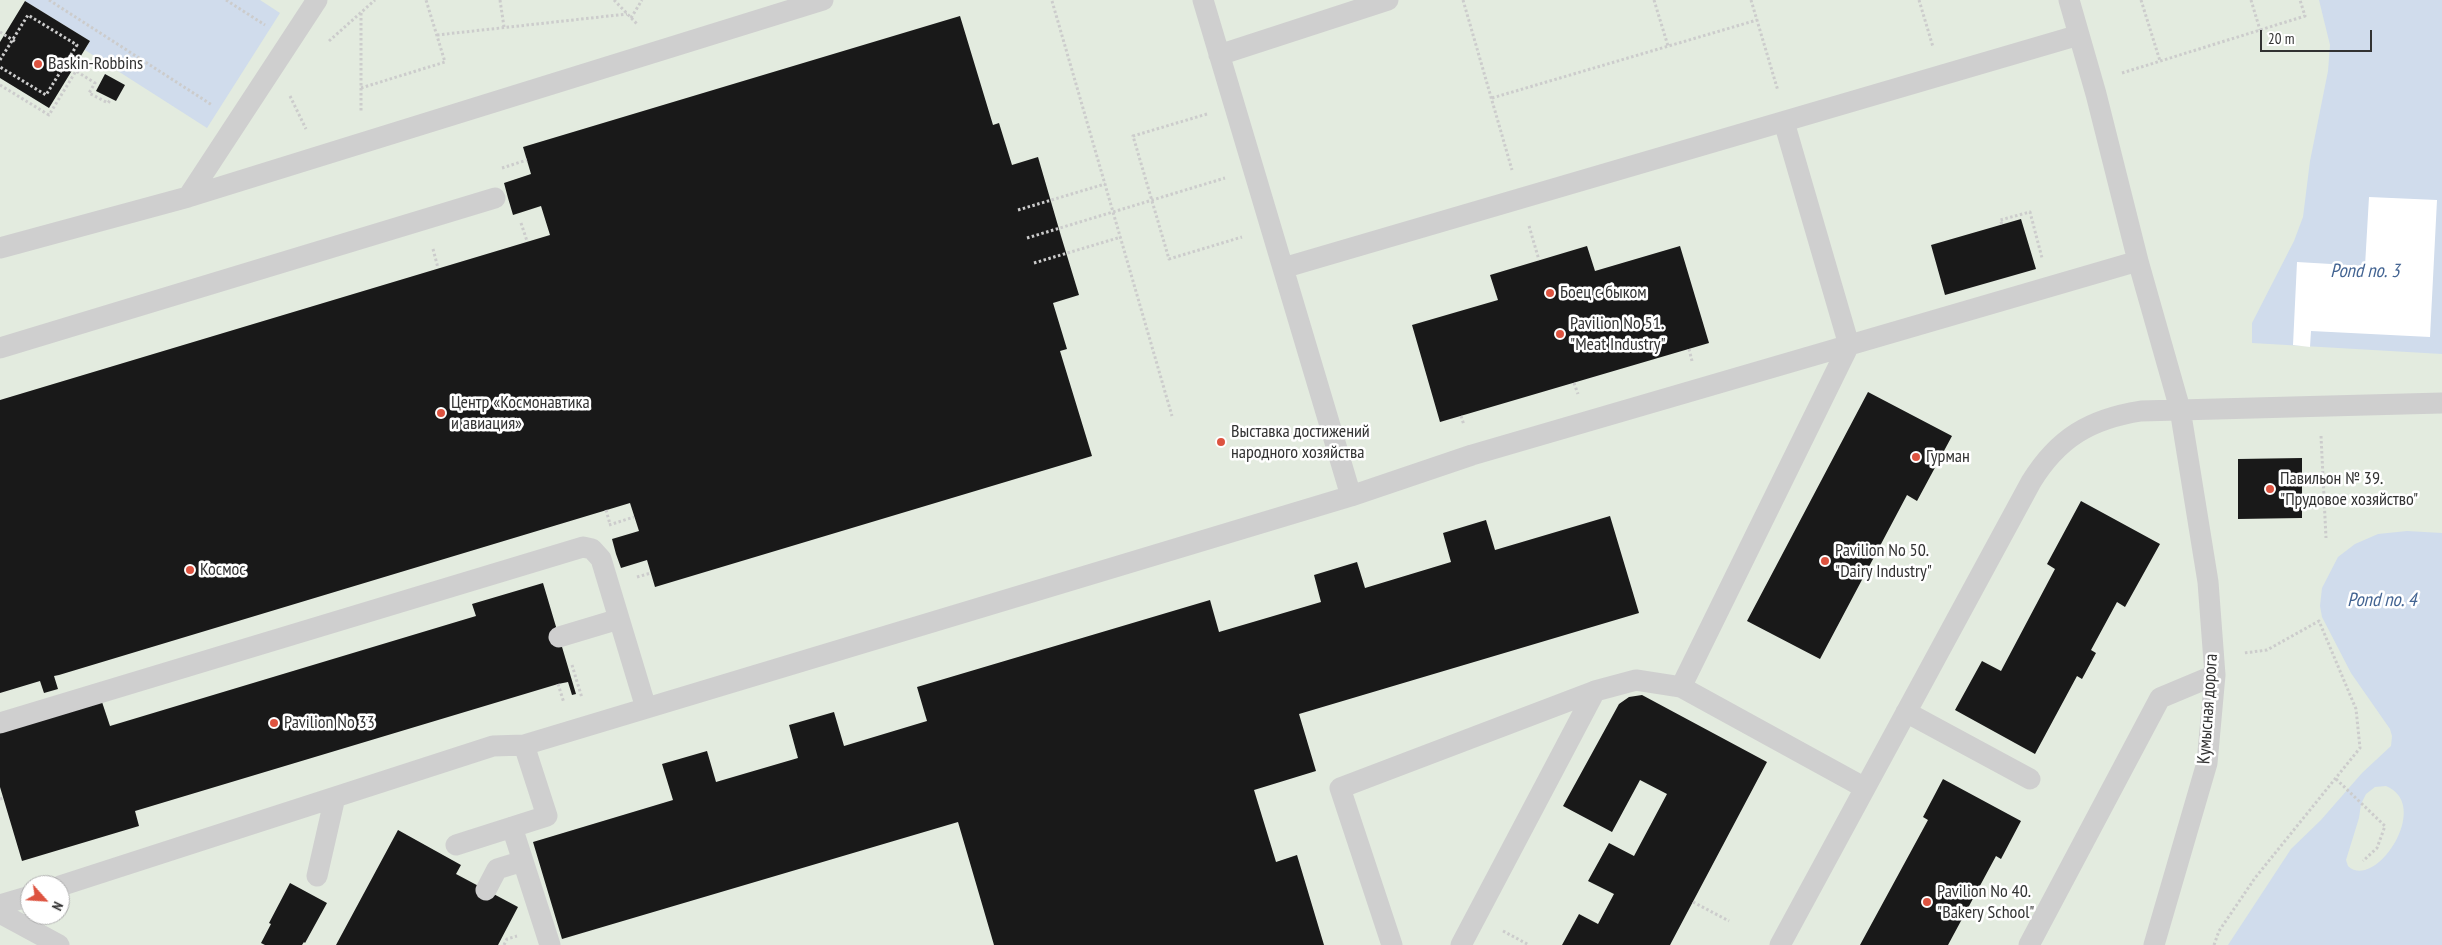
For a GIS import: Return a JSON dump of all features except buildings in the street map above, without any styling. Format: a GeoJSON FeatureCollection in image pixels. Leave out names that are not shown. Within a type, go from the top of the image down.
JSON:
{"type":"FeatureCollection","features":[{"type":"Feature","properties":{"kind":"lane"},"geometry":{"type":"LineString","coordinates":[[188,197],[317,0]]}},
{"type":"Feature","properties":{"kind":"lane"},"geometry":{"type":"LineString","coordinates":[[0,248],[188,197],[823,0]]}},
{"type":"Feature","properties":{"kind":"lane"},"geometry":{"type":"LineString","coordinates":[[1203,0],[1351,496]]}},
{"type":"Feature","properties":{"kind":"lane"},"geometry":{"type":"LineString","coordinates":[[1219,55],[1388,0]]}},
{"type":"Feature","properties":{"kind":"lane","name":"Кумысная дорога"},"geometry":{"type":"LineString","coordinates":[[2068,0],[2180,409],[2208,582],[2215,675],[2207,762],[2154,945]]}},
{"type":"Feature","properties":{"kind":"lane"},"geometry":{"type":"LineString","coordinates":[[1283,268],[2079,36]]}},
{"type":"Feature","properties":{"kind":"lane"},"geometry":{"type":"LineString","coordinates":[[1681,687],[1849,345],[1785,122]]}},
{"type":"Feature","properties":{"kind":"lane"},"geometry":{"type":"LineString","coordinates":[[0,348],[495,198]]}},
{"type":"Feature","properties":{"kind":"lane"},"geometry":{"type":"LineString","coordinates":[[70,883],[493,746],[524,744],[1351,496],[1472,455],[2138,261]]}},
{"type":"Feature","properties":{"kind":"lane"},"geometry":{"type":"LineString","coordinates":[[1780,945],[2031,482],[2041,466],[2054,451],[2087,426],[2106,418],[2141,411],[2442,404]]}},
{"type":"Feature","properties":{"kind":"lane"},"geometry":{"type":"LineString","coordinates":[[0,723],[578,547],[592,549],[601,559],[646,708]]}},
{"type":"Feature","properties":{"kind":"lane"},"geometry":{"type":"LineString","coordinates":[[559,637],[619,619]]}},
{"type":"Feature","properties":{"kind":"lane"},"geometry":{"type":"LineString","coordinates":[[2029,945],[2160,698],[2215,675]]}},
{"type":"Feature","properties":{"kind":"lane"},"geometry":{"type":"LineString","coordinates":[[1392,945],[1340,788],[1596,691],[1636,680],[1681,687],[1865,788]]}},
{"type":"Feature","properties":{"kind":"lane"},"geometry":{"type":"LineString","coordinates":[[1461,945],[1596,691]]}},
{"type":"Feature","properties":{"kind":"lane"},"geometry":{"type":"LineString","coordinates":[[1906,712],[2030,779]]}},
{"type":"Feature","properties":{"kind":"lane"},"geometry":{"type":"LineString","coordinates":[[456,845],[547,816],[524,744]]}},
{"type":"Feature","properties":{"kind":"lane"},"geometry":{"type":"LineString","coordinates":[[318,876],[335,797]]}},
{"type":"Feature","properties":{"kind":"lane"},"geometry":{"type":"LineString","coordinates":[[512,827],[550,945]]}},
{"type":"Feature","properties":{"kind":"lane"},"geometry":{"type":"LineString","coordinates":[[486,890],[497,869],[523,861]]}},
{"type":"Feature","properties":{"kind":"lane"},"geometry":{"type":"LineString","coordinates":[[0,905],[20,899]]}},
{"type":"Feature","properties":{"kind":"lane"},"geometry":{"type":"LineString","coordinates":[[0,913],[59,945]]}},
{"type":"Feature","properties":{"kind":"path"},"geometry":{"type":"LineString","coordinates":[[49,0],[212,105],[216,99]]}},
{"type":"Feature","properties":{"kind":"path"},"geometry":{"type":"LineString","coordinates":[[361,88],[445,62],[426,0]]}},
{"type":"Feature","properties":{"kind":"path"},"geometry":{"type":"LineString","coordinates":[[500,0],[504,28]]}},
{"type":"Feature","properties":{"kind":"path"},"geometry":{"type":"LineString","coordinates":[[631,18],[642,0]]}},
{"type":"Feature","properties":{"kind":"path"},"geometry":{"type":"LineString","coordinates":[[1463,0],[1521,199]]}},
{"type":"Feature","properties":{"kind":"path"},"geometry":{"type":"LineString","coordinates":[[1654,0],[1668,46]]}},
{"type":"Feature","properties":{"kind":"path"},"geometry":{"type":"LineString","coordinates":[[1752,0],[1785,122]]}},
{"type":"Feature","properties":{"kind":"path"},"geometry":{"type":"LineString","coordinates":[[1919,0],[1942,76]]}},
{"type":"Feature","properties":{"kind":"path"},"geometry":{"type":"LineString","coordinates":[[2141,0],[2160,61]]}},
{"type":"Feature","properties":{"kind":"path"},"geometry":{"type":"LineString","coordinates":[[2250,0],[2260,30]]}},
{"type":"Feature","properties":{"kind":"path"},"geometry":{"type":"LineString","coordinates":[[2092,82],[2305,16],[2300,0]]}},
{"type":"Feature","properties":{"kind":"path"},"geometry":{"type":"LineString","coordinates":[[1052,1],[1172,416]]}},
{"type":"Feature","properties":{"kind":"path"},"geometry":{"type":"LineString","coordinates":[[360,13],[361,143]]}},
{"type":"Feature","properties":{"kind":"path"},"geometry":{"type":"LineString","coordinates":[[437,36],[627,14]]}},
{"type":"Feature","properties":{"kind":"path"},"geometry":{"type":"LineString","coordinates":[[0,60],[2,52],[28,15],[77,45],[46,95],[0,67]]}},
{"type":"Feature","properties":{"kind":"path"},"geometry":{"type":"LineString","coordinates":[[1492,98],[1758,20]]}},
{"type":"Feature","properties":{"kind":"path"},"geometry":{"type":"LineString","coordinates":[[259,32],[264,24]]}},
{"type":"Feature","properties":{"kind":"path"},"geometry":{"type":"LineString","coordinates":[[0,32],[16,42]]}},
{"type":"Feature","properties":{"kind":"path"},"geometry":{"type":"LineString","coordinates":[[0,85],[49,115],[76,72],[95,83],[89,93],[108,104],[111,99]]}},
{"type":"Feature","properties":{"kind":"path"},"geometry":{"type":"LineString","coordinates":[[288,90],[318,156]]}},
{"type":"Feature","properties":{"kind":"path"},"geometry":{"type":"LineString","coordinates":[[1181,122],[1133,136],[1169,259],[1218,245]]}},
{"type":"Feature","properties":{"kind":"path"},"geometry":{"type":"LineString","coordinates":[[1026,238],[1227,178]]}},
{"type":"Feature","properties":{"kind":"path"},"geometry":{"type":"LineString","coordinates":[[1018,210],[1105,184]]}},
{"type":"Feature","properties":{"kind":"path"},"geometry":{"type":"LineString","coordinates":[[2002,224],[2000,220],[2030,212],[2044,262]]}},
{"type":"Feature","properties":{"kind":"path"},"geometry":{"type":"LineString","coordinates":[[521,223],[527,241]]}},
{"type":"Feature","properties":{"kind":"path"},"geometry":{"type":"LineString","coordinates":[[1529,228],[1539,260]]}},
{"type":"Feature","properties":{"kind":"path"},"geometry":{"type":"LineString","coordinates":[[1034,263],[1121,237]]}},
{"type":"Feature","properties":{"kind":"path"},"geometry":{"type":"LineString","coordinates":[[2320,431],[2326,538]]}},
{"type":"Feature","properties":{"kind":"path"},"geometry":{"type":"LineString","coordinates":[[606,510],[610,524]]}},
{"type":"Feature","properties":{"kind":"path"},"geometry":{"type":"LineString","coordinates":[[2214,945],[2219,931],[2255,878],[2360,748],[2356,709],[2319,621],[2267,650],[2252,653]]}},
{"type":"Feature","properties":{"kind":"path"},"geometry":{"type":"LineString","coordinates":[[570,658],[580,692]]}},
{"type":"Feature","properties":{"kind":"path"},"geometry":{"type":"LineString","coordinates":[[558,684],[564,702]]}},
{"type":"Feature","properties":{"kind":"path"},"geometry":{"type":"LineString","coordinates":[[2336,779],[2385,826],[2377,848],[2363,861]]}},
{"type":"Feature","properties":{"kind":"path"},"geometry":{"type":"LineString","coordinates":[[1693,902],[1729,922]]}},
{"type":"Feature","properties":{"kind":"path"},"geometry":{"type":"LineString","coordinates":[[504,945],[507,939]]}},
{"type":"Feature","properties":{"kind":"shaded area","name":"Выставка достижений народного хозяйства"},"geometry":{"type":"Polygon","coordinates":[[[0,0],[2442,0],[2442,945],[0,945],[0,0]]]}},
{"type":"Feature","properties":{"kind":"water"},"geometry":{"type":"Polygon","coordinates":[[[26,0],[260,0],[280,13],[207,128],[85,50],[90,41],[26,0]]]}},
{"type":"Feature","properties":{"kind":"water","name":"Pond no. 3"},"geometry":{"type":"Polygon","coordinates":[[[2319,0],[2442,0],[2442,354],[2252,343],[2252,323],[2294,241],[2303,217],[2310,161],[2328,71],[2330,45],[2319,0]]]}},
{"type":"Feature","properties":{"kind":"water","name":"Pond no. 4"},"geometry":{"type":"Polygon","coordinates":[[[2407,531],[2442,533],[2442,945],[2228,945],[2291,849],[2321,820],[2362,773],[2391,746],[2392,736],[2390,729],[2351,673],[2322,617],[2320,606],[2322,588],[2338,557],[2355,544],[2378,534],[2407,531]],[[2386,786],[2375,787],[2366,794],[2361,804],[2359,818],[2346,860],[2348,866],[2359,871],[2372,867],[2384,857],[2395,843],[2402,827],[2404,810],[2399,796],[2386,786]]]}},
{"type":"Feature","properties":{"kind":"pier"},"geometry":{"type":"Polygon","coordinates":[[[2369,197],[2437,200],[2430,337],[2311,331],[2310,347],[2293,345],[2297,262],[2365,266],[2369,197]]]}},
{"type":"Feature","properties":{"kind":"place","name":"Baskin-Robbins"},"geometry":{"type":"Point","coordinates":[38,64]}},
{"type":"Feature","properties":{"kind":"place","name":"Боец с быком"},"geometry":{"type":"Point","coordinates":[1550,293]}},
{"type":"Feature","properties":{"kind":"place","name":"Pavilion No 51. \"Meat Industry\""},"geometry":{"type":"Point","coordinates":[1560,334]}},
{"type":"Feature","properties":{"kind":"place","name":"Центр «Космонавтика и авиация»"},"geometry":{"type":"Point","coordinates":[441,413]}},
{"type":"Feature","properties":{"kind":"place","name":"Выставка достижений народного хозяйства"},"geometry":{"type":"Point","coordinates":[1221,442]}},
{"type":"Feature","properties":{"kind":"place","name":"Гурман"},"geometry":{"type":"Point","coordinates":[1916,457]}},
{"type":"Feature","properties":{"kind":"place","name":"Павильон № 39. \"Прудовое хозяйство\""},"geometry":{"type":"Point","coordinates":[2270,489]}},
{"type":"Feature","properties":{"kind":"place","name":"Pavilion No 50. \"Dairy Industry\""},"geometry":{"type":"Point","coordinates":[1825,561]}},
{"type":"Feature","properties":{"kind":"place","name":"Космос"},"geometry":{"type":"Point","coordinates":[190,570]}},
{"type":"Feature","properties":{"kind":"place","name":"Pavilion No 33"},"geometry":{"type":"Point","coordinates":[274,723]}},
{"type":"Feature","properties":{"kind":"place","name":"Pavilion No 40. \"Bakery School\""},"geometry":{"type":"Point","coordinates":[1927,902]}}]}
